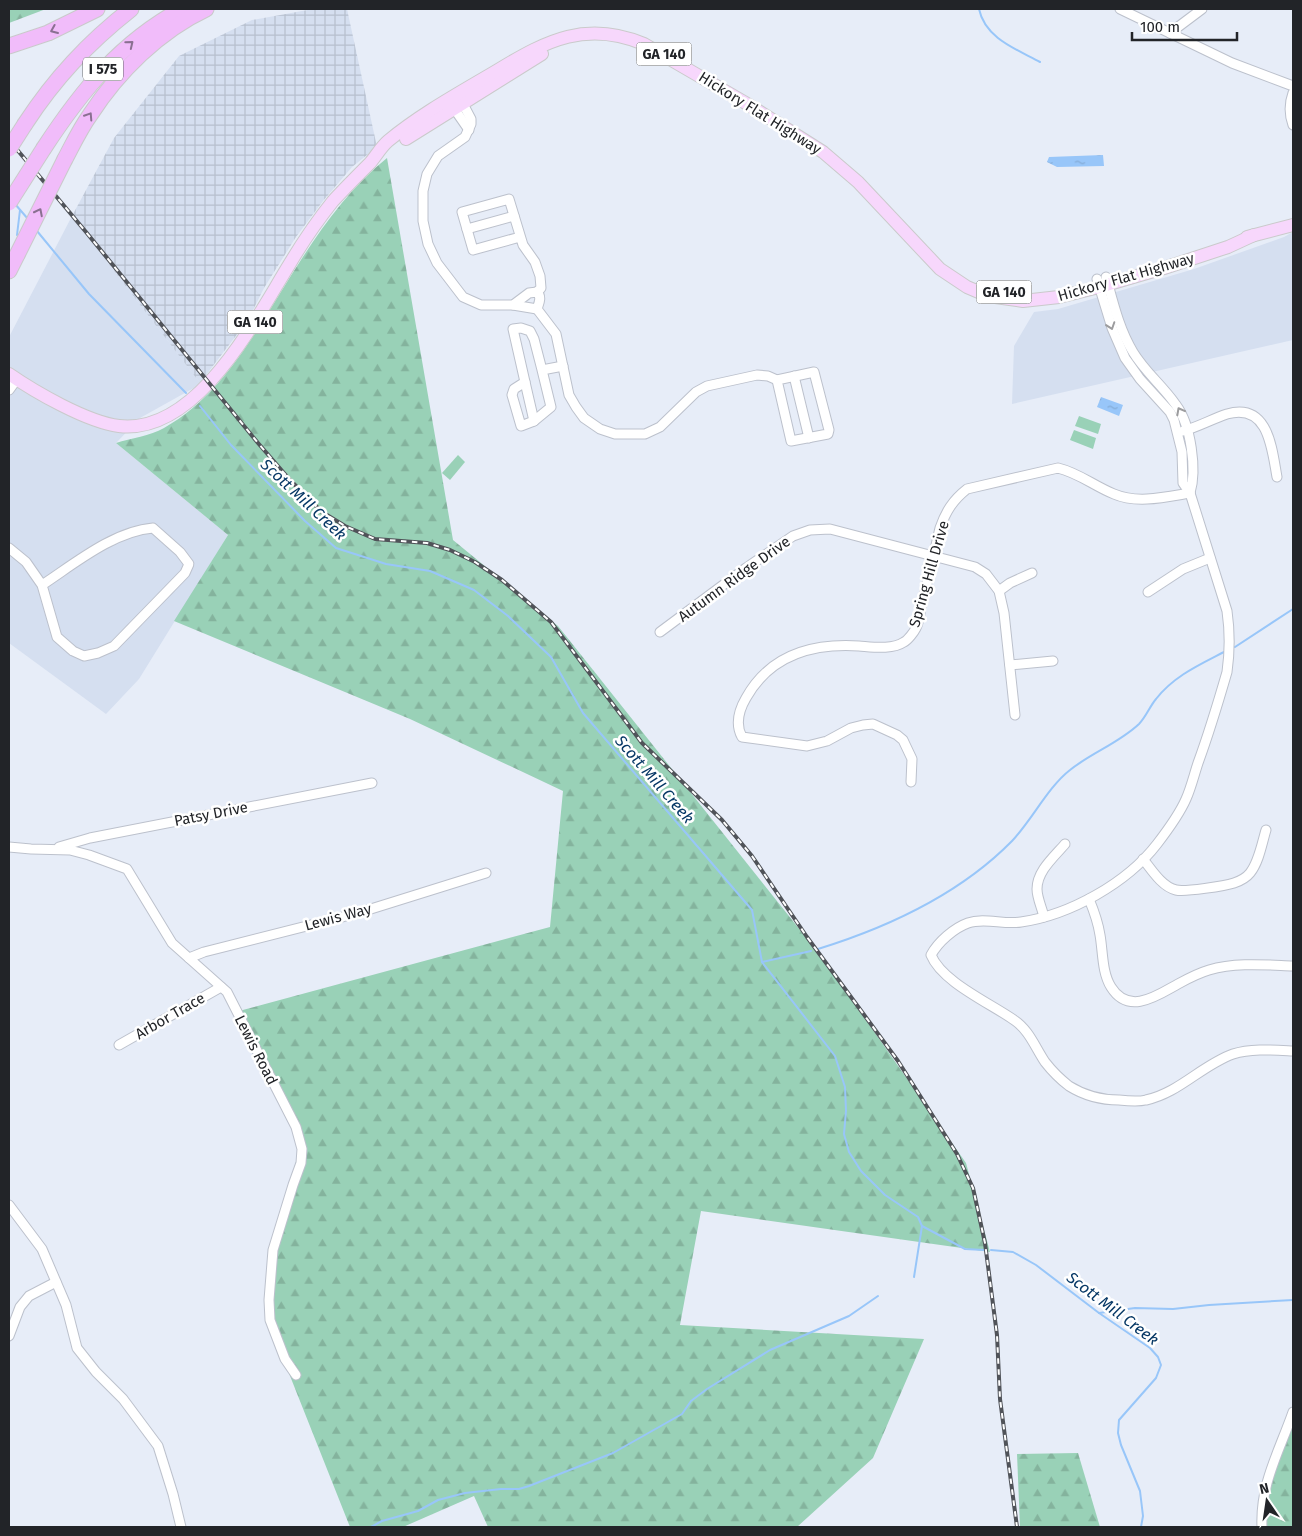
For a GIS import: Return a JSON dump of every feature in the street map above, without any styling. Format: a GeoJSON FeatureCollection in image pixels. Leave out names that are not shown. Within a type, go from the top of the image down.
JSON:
{"type":"FeatureCollection","features":[{"type":"Feature","properties":{"kind":"highway"},"geometry":{"type":"LineString","coordinates":[[9,46],[48,33],[98,9]]}},
{"type":"Feature","properties":{"kind":"highway","name":"I 575"},"geometry":{"type":"LineString","coordinates":[[9,149],[55,82],[80,52],[131,9]]}},
{"type":"Feature","properties":{"kind":"highway","name":"I 575"},"geometry":{"type":"LineString","coordinates":[[9,203],[80,96],[114,58],[154,26],[182,9]]}},
{"type":"Feature","properties":{"kind":"highway"},"geometry":{"type":"LineString","coordinates":[[9,271],[65,159],[90,114],[123,72],[168,32],[206,9]]}},
{"type":"Feature","properties":{"kind":"main road","name":"Hickory Flat Highway"},"geometry":{"type":"LineString","coordinates":[[13,377],[84,415],[114,425],[138,426],[171,414],[201,390],[231,356],[310,232],[332,202],[370,162],[455,101],[538,47],[549,41],[597,33],[616,35],[634,40],[663,54],[749,105],[834,160],[922,248],[934,254],[965,277],[984,287],[1002,292],[1043,292],[1103,282],[1203,248],[1254,236],[1293,224]]}},
{"type":"Feature","properties":{"kind":"street"},"geometry":{"type":"LineString","coordinates":[[1120,9],[1232,63],[1293,86]]}},
{"type":"Feature","properties":{"kind":"street"},"geometry":{"type":"LineString","coordinates":[[1170,33],[1202,9]]}},
{"type":"Feature","properties":{"kind":"street"},"geometry":{"type":"LineString","coordinates":[[1293,93],[1289,107],[1293,125]]}},
{"type":"Feature","properties":{"kind":"street"},"geometry":{"type":"LineString","coordinates":[[455,101],[469,130],[466,137],[438,156],[427,174],[423,190],[423,221],[428,244],[437,263],[463,297],[481,305],[513,305],[537,309],[556,334],[569,395],[584,418],[600,429],[615,434],[646,434],[660,427],[696,392],[714,384],[757,374],[778,380],[814,372],[829,430],[828,434],[791,441],[778,380]]}},
{"type":"Feature","properties":{"kind":"street"},"geometry":{"type":"LineString","coordinates":[[513,305],[529,293],[537,292],[541,288],[540,276],[535,262],[523,245],[509,199],[462,212],[473,250],[520,237]]}},
{"type":"Feature","properties":{"kind":"street"},"geometry":{"type":"LineString","coordinates":[[467,229],[514,216]]}},
{"type":"Feature","properties":{"kind":"street"},"geometry":{"type":"LineString","coordinates":[[1103,282],[1127,342],[1139,362],[1182,413],[1188,430],[1192,454],[1193,482],[1190,493]]}},
{"type":"Feature","properties":{"kind":"street"},"geometry":{"type":"LineString","coordinates":[[1103,282],[1112,328],[1125,358],[1140,379],[1170,412],[1178,433],[1182,453],[1183,483],[1190,493],[1230,630],[1230,653],[1227,672],[1186,800],[1156,845],[1143,859],[1125,875],[1089,899],[1067,910],[1013,923],[985,921],[969,923],[957,929],[936,946],[931,955],[935,964],[949,977],[1014,1020],[1027,1032],[1045,1062],[1057,1076],[1087,1096],[1106,1100],[1145,1100],[1166,1094],[1219,1060],[1234,1053],[1293,1051]]}},
{"type":"Feature","properties":{"kind":"street"},"geometry":{"type":"LineString","coordinates":[[537,292],[540,299],[537,309]]}},
{"type":"Feature","properties":{"kind":"street"},"geometry":{"type":"LineString","coordinates":[[525,382],[514,389],[512,395],[521,426],[534,421],[551,407],[534,339],[530,331],[521,328],[513,329],[534,421]]}},
{"type":"Feature","properties":{"kind":"street"},"geometry":{"type":"LineString","coordinates":[[542,370],[563,366]]}},
{"type":"Feature","properties":{"kind":"street"},"geometry":{"type":"LineString","coordinates":[[794,376],[809,438]]}},
{"type":"Feature","properties":{"kind":"street"},"geometry":{"type":"LineString","coordinates":[[9,390],[13,377]]}},
{"type":"Feature","properties":{"kind":"street"},"geometry":{"type":"LineString","coordinates":[[1178,433],[1228,414],[1239,412],[1249,414],[1258,419],[1269,435],[1277,477]]}},
{"type":"Feature","properties":{"kind":"street","name":"Spring Hill Drive"},"geometry":{"type":"LineString","coordinates":[[911,782],[912,759],[903,740],[897,735],[873,724],[863,724],[851,728],[827,741],[807,746],[742,737],[739,731],[738,720],[745,701],[755,683],[773,666],[794,655],[816,647],[838,645],[881,648],[904,643],[916,628],[940,528],[946,513],[955,498],[967,489],[1058,468],[1072,472],[1115,495],[1129,498],[1142,499],[1190,493]]}},
{"type":"Feature","properties":{"kind":"street"},"geometry":{"type":"LineString","coordinates":[[9,548],[26,562],[42,585],[57,637],[73,651],[84,656],[98,653],[114,646],[185,573],[189,564],[180,552],[153,528],[144,528],[108,542],[42,585]]}},
{"type":"Feature","properties":{"kind":"street","name":"Autumn Ridge Drive"},"geometry":{"type":"LineString","coordinates":[[660,632],[746,568],[793,536],[810,530],[830,529],[934,555],[975,567],[986,574],[999,591],[1004,613],[1015,715]]}},
{"type":"Feature","properties":{"kind":"street"},"geometry":{"type":"LineString","coordinates":[[1148,592],[1183,569],[1210,558]]}},
{"type":"Feature","properties":{"kind":"street"},"geometry":{"type":"LineString","coordinates":[[999,591],[1010,583],[1032,573]]}},
{"type":"Feature","properties":{"kind":"street"},"geometry":{"type":"LineString","coordinates":[[1010,665],[1053,661]]}},
{"type":"Feature","properties":{"kind":"street","name":"Patsy Drive"},"geometry":{"type":"LineString","coordinates":[[52,849],[90,838],[372,783]]}},
{"type":"Feature","properties":{"kind":"street"},"geometry":{"type":"LineString","coordinates":[[1143,859],[1154,873],[1176,890],[1233,884],[1251,873],[1266,830]]}},
{"type":"Feature","properties":{"kind":"street"},"geometry":{"type":"LineString","coordinates":[[1044,917],[1037,889],[1039,881],[1044,868],[1065,844]]}},
{"type":"Feature","properties":{"kind":"street","name":"Lewis Road"},"geometry":{"type":"LineString","coordinates":[[9,847],[31,850],[52,849],[89,855],[128,869],[172,943],[227,992],[294,1123],[302,1149],[301,1163],[273,1250],[269,1300],[270,1320],[285,1359],[296,1376]]}},
{"type":"Feature","properties":{"kind":"street","name":"Lewis Way"},"geometry":{"type":"LineString","coordinates":[[189,958],[222,947],[358,912],[486,873]]}},
{"type":"Feature","properties":{"kind":"street"},"geometry":{"type":"LineString","coordinates":[[1089,899],[1095,912],[1106,977],[1111,988],[1119,996],[1131,1002],[1155,998],[1180,983],[1210,970],[1239,965],[1293,966]]}},
{"type":"Feature","properties":{"kind":"street","name":"Arbor Trace"},"geometry":{"type":"LineString","coordinates":[[119,1045],[221,987]]}},
{"type":"Feature","properties":{"kind":"street"},"geometry":{"type":"LineString","coordinates":[[9,1205],[42,1249],[70,1317],[77,1348],[96,1372],[123,1399],[158,1446],[169,1477],[181,1527]]}},
{"type":"Feature","properties":{"kind":"street"},"geometry":{"type":"LineString","coordinates":[[9,1336],[20,1307],[30,1296],[56,1282]]}},
{"type":"Feature","properties":{"kind":"street"},"geometry":{"type":"LineString","coordinates":[[1262,1527],[1262,1503],[1266,1484],[1279,1445],[1293,1412]]}},
{"type":"Feature","properties":{"kind":"shaded area"},"geometry":{"type":"Polygon","coordinates":[[[313,9],[347,9],[377,147],[352,167],[296,237],[264,288],[248,320],[200,383],[72,216],[114,138],[179,56],[252,20],[313,9]]]}},
{"type":"Feature","properties":{"kind":"shaded area"},"geometry":{"type":"Polygon","coordinates":[[[72,216],[201,384],[140,418],[116,443],[228,535],[139,679],[106,714],[9,643],[9,337],[72,216]]]}},
{"type":"Feature","properties":{"kind":"shaded area"},"geometry":{"type":"Polygon","coordinates":[[[1293,232],[1293,340],[1012,404],[1014,346],[1034,312],[1058,309],[1194,269],[1284,237],[1293,232]]]}},
{"type":"Feature","properties":{"kind":"green space"},"geometry":{"type":"Polygon","coordinates":[[[9,9],[46,9],[9,23],[9,9]]]}},
{"type":"Feature","properties":{"kind":"green space"},"geometry":{"type":"Polygon","coordinates":[[[387,158],[453,540],[558,626],[824,960],[966,1163],[990,1252],[701,1211],[680,1325],[924,1339],[873,1458],[797,1527],[488,1527],[474,1496],[403,1527],[350,1527],[271,1328],[277,1224],[302,1142],[239,1011],[550,927],[563,791],[410,719],[174,621],[228,535],[116,443],[159,431],[183,416],[216,386],[243,351],[327,222],[355,188],[387,158]]]}},
{"type":"Feature","properties":{"kind":"green space"},"geometry":{"type":"Polygon","coordinates":[[[1079,416],[1101,424],[1098,434],[1075,426],[1079,416]]]}},
{"type":"Feature","properties":{"kind":"green space"},"geometry":{"type":"Polygon","coordinates":[[[1074,430],[1096,438],[1093,449],[1070,440],[1074,430]]]}},
{"type":"Feature","properties":{"kind":"green space"},"geometry":{"type":"Polygon","coordinates":[[[458,455],[465,462],[450,480],[442,473],[458,455]]]}},
{"type":"Feature","properties":{"kind":"green space"},"geometry":{"type":"Polygon","coordinates":[[[1293,1414],[1293,1527],[1264,1527],[1266,1472],[1293,1414]]]}},
{"type":"Feature","properties":{"kind":"green space"},"geometry":{"type":"Polygon","coordinates":[[[1078,1453],[1100,1527],[1020,1527],[1017,1454],[1078,1453]]]}},
{"type":"Feature","properties":{"kind":"water"},"geometry":{"type":"Polygon","coordinates":[[[1103,155],[1104,166],[1057,167],[1047,162],[1049,157],[1103,155]]]}},
{"type":"Feature","properties":{"kind":"water"},"geometry":{"type":"Polygon","coordinates":[[[1101,397],[1123,405],[1119,416],[1097,407],[1101,397]]]}},
{"type":"Feature","properties":{"kind":"waterway"},"geometry":{"type":"LineString","coordinates":[[979,9],[982,19],[988,28],[1003,42],[1040,62]]}},
{"type":"Feature","properties":{"kind":"waterway","name":"Scott Mill Creek"},"geometry":{"type":"LineString","coordinates":[[15,204],[28,219]]}},
{"type":"Feature","properties":{"kind":"waterway"},"geometry":{"type":"LineString","coordinates":[[17,235],[20,210]]}},
{"type":"Feature","properties":{"kind":"waterway","name":"Scott Mill Creek"},"geometry":{"type":"LineString","coordinates":[[37,231],[89,294],[186,393]]}},
{"type":"Feature","properties":{"kind":"waterway","name":"Scott Mill Creek"},"geometry":{"type":"LineString","coordinates":[[200,406],[231,445],[305,521],[336,548],[386,564],[430,571],[474,590],[508,616],[551,657],[583,713],[752,910],[762,962],[835,1056],[845,1087],[846,1111],[844,1134],[849,1152],[861,1171],[885,1195],[918,1217],[922,1226],[965,1249],[984,1250]]}},
{"type":"Feature","properties":{"kind":"waterway"},"geometry":{"type":"LineString","coordinates":[[1235,647],[1293,609]]}},
{"type":"Feature","properties":{"kind":"waterway"},"geometry":{"type":"LineString","coordinates":[[818,949],[897,919],[922,907],[969,878],[1012,841],[1062,777],[1078,764],[1131,731],[1141,721],[1163,691],[1179,677],[1224,652]]}},
{"type":"Feature","properties":{"kind":"waterway"},"geometry":{"type":"LineString","coordinates":[[762,962],[811,951]]}},
{"type":"Feature","properties":{"kind":"waterway"},"geometry":{"type":"LineString","coordinates":[[914,1277],[922,1226]]}},
{"type":"Feature","properties":{"kind":"waterway","name":"Scott Mill Creek"},"geometry":{"type":"LineString","coordinates":[[991,1250],[1013,1252],[1036,1265],[1099,1313],[1150,1348],[1158,1357],[1161,1365],[1156,1378],[1119,1420],[1118,1433],[1121,1445],[1140,1491],[1143,1516],[1141,1527]]}},
{"type":"Feature","properties":{"kind":"waterway"},"geometry":{"type":"LineString","coordinates":[[371,1527],[382,1521],[418,1511],[438,1500],[465,1493],[519,1489],[529,1486],[613,1453],[682,1414],[691,1401],[707,1389],[770,1350],[849,1316],[878,1296]]}},
{"type":"Feature","properties":{"kind":"waterway"},"geometry":{"type":"LineString","coordinates":[[1099,1313],[1135,1308],[1173,1309],[1293,1300]]}},
{"type":"Feature","properties":{"kind":"railway"},"geometry":{"type":"LineString","coordinates":[[9,140],[258,443],[290,480],[322,512],[345,526],[375,539],[427,543],[450,550],[475,562],[502,580],[551,622],[642,743],[722,820],[752,856],[807,937],[898,1061],[957,1154],[973,1188],[985,1243],[997,1335],[1000,1399],[1017,1527]]}}]}
